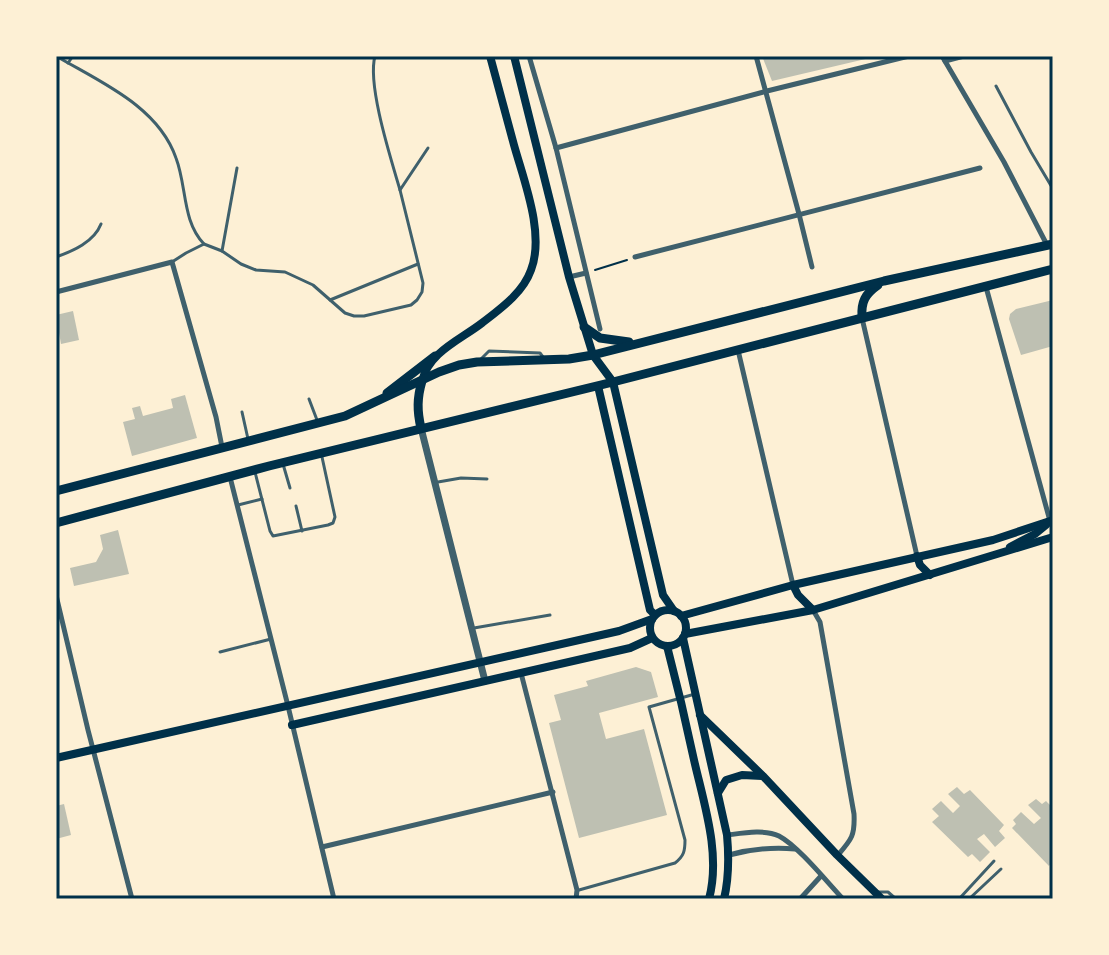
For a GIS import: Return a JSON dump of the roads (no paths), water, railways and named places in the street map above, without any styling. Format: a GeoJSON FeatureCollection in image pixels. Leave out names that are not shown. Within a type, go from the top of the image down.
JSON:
{"type":"FeatureCollection","features":[{"type":"Feature","properties":{"kind":"main road"},"geometry":{"type":"LineString","coordinates":[[369,406],[482,324],[516,294],[530,274],[535,258],[535,225],[490,56]]}},
{"type":"Feature","properties":{"kind":"main road"},"geometry":{"type":"LineString","coordinates":[[514,56],[584,327],[593,355],[613,382],[663,595],[685,624],[684,636],[699,715],[727,835],[729,855],[724,899]]}},
{"type":"Feature","properties":{"kind":"main road"},"geometry":{"type":"LineString","coordinates":[[56,491],[345,416],[459,365],[593,355],[884,281],[1050,245]]}},
{"type":"Feature","properties":{"kind":"main road"},"geometry":{"type":"LineString","coordinates":[[56,523],[230,476],[598,386],[1053,269]]}},
{"type":"Feature","properties":{"kind":"main road"},"geometry":{"type":"LineString","coordinates":[[862,317],[861,305],[867,293],[884,281]]}},
{"type":"Feature","properties":{"kind":"main road"},"geometry":{"type":"LineString","coordinates":[[584,327],[600,338],[637,343]]}},
{"type":"Feature","properties":{"kind":"main road"},"geometry":{"type":"LineString","coordinates":[[421,428],[418,397],[424,373],[435,356]]}},
{"type":"Feature","properties":{"kind":"main road"},"geometry":{"type":"LineString","coordinates":[[598,386],[653,617],[649,629],[652,638],[659,644],[667,646],[676,644],[684,636],[813,610],[1053,537]]}},
{"type":"Feature","properties":{"kind":"main road"},"geometry":{"type":"LineString","coordinates":[[999,554],[1035,534],[1051,520]]}},
{"type":"Feature","properties":{"kind":"main road"},"geometry":{"type":"LineString","coordinates":[[56,758],[619,631],[664,610],[677,613],[993,540],[1051,520]]}},
{"type":"Feature","properties":{"kind":"main road"},"geometry":{"type":"LineString","coordinates":[[917,556],[920,565],[930,575]]}},
{"type":"Feature","properties":{"kind":"main road"},"geometry":{"type":"LineString","coordinates":[[793,585],[813,610]]}},
{"type":"Feature","properties":{"kind":"main road"},"geometry":{"type":"LineString","coordinates":[[292,725],[630,648],[652,638]]}},
{"type":"Feature","properties":{"kind":"main road"},"geometry":{"type":"LineString","coordinates":[[667,646],[708,822],[714,882],[709,899]]}},
{"type":"Feature","properties":{"kind":"main road"},"geometry":{"type":"LineString","coordinates":[[311,721],[323,699]]}},
{"type":"Feature","properties":{"kind":"main road"},"geometry":{"type":"LineString","coordinates":[[699,715],[882,899]]}},
{"type":"Feature","properties":{"kind":"main road"},"geometry":{"type":"LineString","coordinates":[[718,793],[726,780],[742,775],[763,776]]}},
{"type":"Feature","properties":{"kind":"street"},"geometry":{"type":"LineString","coordinates":[[529,56],[556,148],[600,329]]}},
{"type":"Feature","properties":{"kind":"street"},"geometry":{"type":"LineString","coordinates":[[756,56],[812,267]]}},
{"type":"Feature","properties":{"kind":"street"},"geometry":{"type":"LineString","coordinates":[[556,148],[909,56]]}},
{"type":"Feature","properties":{"kind":"street"},"geometry":{"type":"LineString","coordinates":[[964,56],[943,58],[1050,245]]}},
{"type":"Feature","properties":{"kind":"street"},"geometry":{"type":"LineString","coordinates":[[635,257],[980,168]]}},
{"type":"Feature","properties":{"kind":"street"},"geometry":{"type":"LineString","coordinates":[[56,292],[172,262],[222,447]]}},
{"type":"Feature","properties":{"kind":"street"},"geometry":{"type":"LineString","coordinates":[[569,277],[586,273]]}},
{"type":"Feature","properties":{"kind":"street"},"geometry":{"type":"LineString","coordinates":[[986,287],[1051,520]]}},
{"type":"Feature","properties":{"kind":"street"},"geometry":{"type":"LineString","coordinates":[[862,317],[917,556]]}},
{"type":"Feature","properties":{"kind":"street"},"geometry":{"type":"LineString","coordinates":[[738,349],[793,585]]}},
{"type":"Feature","properties":{"kind":"street"},"geometry":{"type":"LineString","coordinates":[[421,428],[485,681]]}},
{"type":"Feature","properties":{"kind":"street"},"geometry":{"type":"LineString","coordinates":[[230,476],[334,899]]}},
{"type":"Feature","properties":{"kind":"street"},"geometry":{"type":"LineString","coordinates":[[56,595],[92,749],[132,899]]}},
{"type":"Feature","properties":{"kind":"street"},"geometry":{"type":"LineString","coordinates":[[813,610],[820,622],[854,814],[855,830],[851,841],[837,855]]}},
{"type":"Feature","properties":{"kind":"street"},"geometry":{"type":"LineString","coordinates":[[521,672],[577,890],[576,899]]}},
{"type":"Feature","properties":{"kind":"street"},"geometry":{"type":"LineString","coordinates":[[322,847],[553,792]]}},
{"type":"Feature","properties":{"kind":"street"},"geometry":{"type":"LineString","coordinates":[[727,835],[749,832],[777,834],[843,899]]}},
{"type":"Feature","properties":{"kind":"street"},"geometry":{"type":"LineString","coordinates":[[729,855],[774,847],[795,849]]}},
{"type":"Feature","properties":{"kind":"street"},"geometry":{"type":"LineString","coordinates":[[800,899],[821,876]]}},
{"type":"Feature","properties":{"kind":"lane"},"geometry":{"type":"LineString","coordinates":[[56,56],[141,108],[160,128],[177,158],[189,220],[196,236],[204,244],[256,270],[285,272],[313,285],[345,313],[354,316],[411,305],[422,292],[423,283],[376,91],[375,56]]}},
{"type":"Feature","properties":{"kind":"lane"},"geometry":{"type":"LineString","coordinates":[[68,63],[73,56]]}},
{"type":"Feature","properties":{"kind":"lane"},"geometry":{"type":"LineString","coordinates":[[996,86],[1053,189]]}},
{"type":"Feature","properties":{"kind":"lane"},"geometry":{"type":"LineString","coordinates":[[400,190],[428,148]]}},
{"type":"Feature","properties":{"kind":"lane"},"geometry":{"type":"LineString","coordinates":[[222,251],[237,168]]}},
{"type":"Feature","properties":{"kind":"lane"},"geometry":{"type":"LineString","coordinates":[[56,257],[93,237],[101,224]]}},
{"type":"Feature","properties":{"kind":"lane"},"geometry":{"type":"LineString","coordinates":[[172,262],[204,244]]}},
{"type":"Feature","properties":{"kind":"lane"},"geometry":{"type":"LineString","coordinates":[[330,300],[418,264]]}},
{"type":"Feature","properties":{"kind":"lane"},"geometry":{"type":"LineString","coordinates":[[309,399],[319,424]]}},
{"type":"Feature","properties":{"kind":"lane"},"geometry":{"type":"LineString","coordinates":[[242,412],[249,441]]}},
{"type":"Feature","properties":{"kind":"lane"},"geometry":{"type":"LineString","coordinates":[[255,470],[273,536],[328,525],[333,523],[335,517],[321,453]]}},
{"type":"Feature","properties":{"kind":"lane"},"geometry":{"type":"LineString","coordinates":[[283,463],[290,488]]}},
{"type":"Feature","properties":{"kind":"lane"},"geometry":{"type":"LineString","coordinates":[[434,482],[461,478],[487,479]]}},
{"type":"Feature","properties":{"kind":"lane"},"geometry":{"type":"LineString","coordinates":[[238,505],[262,499]]}},
{"type":"Feature","properties":{"kind":"lane"},"geometry":{"type":"LineString","coordinates":[[296,506],[302,531]]}},
{"type":"Feature","properties":{"kind":"lane"},"geometry":{"type":"LineString","coordinates":[[471,629],[550,615]]}},
{"type":"Feature","properties":{"kind":"lane"},"geometry":{"type":"LineString","coordinates":[[220,652],[271,639]]}},
{"type":"Feature","properties":{"kind":"lane"},"geometry":{"type":"LineString","coordinates":[[577,890],[675,863],[682,857],[685,840],[649,707],[695,694]]}},
{"type":"Feature","properties":{"kind":"lane"},"geometry":{"type":"LineString","coordinates":[[959,899],[994,861]]}},
{"type":"Feature","properties":{"kind":"lane"},"geometry":{"type":"LineString","coordinates":[[969,899],[1001,869]]}},
{"type":"Feature","properties":{"kind":"lane"},"geometry":{"type":"LineString","coordinates":[[874,891],[888,892],[896,899]]}}]}
